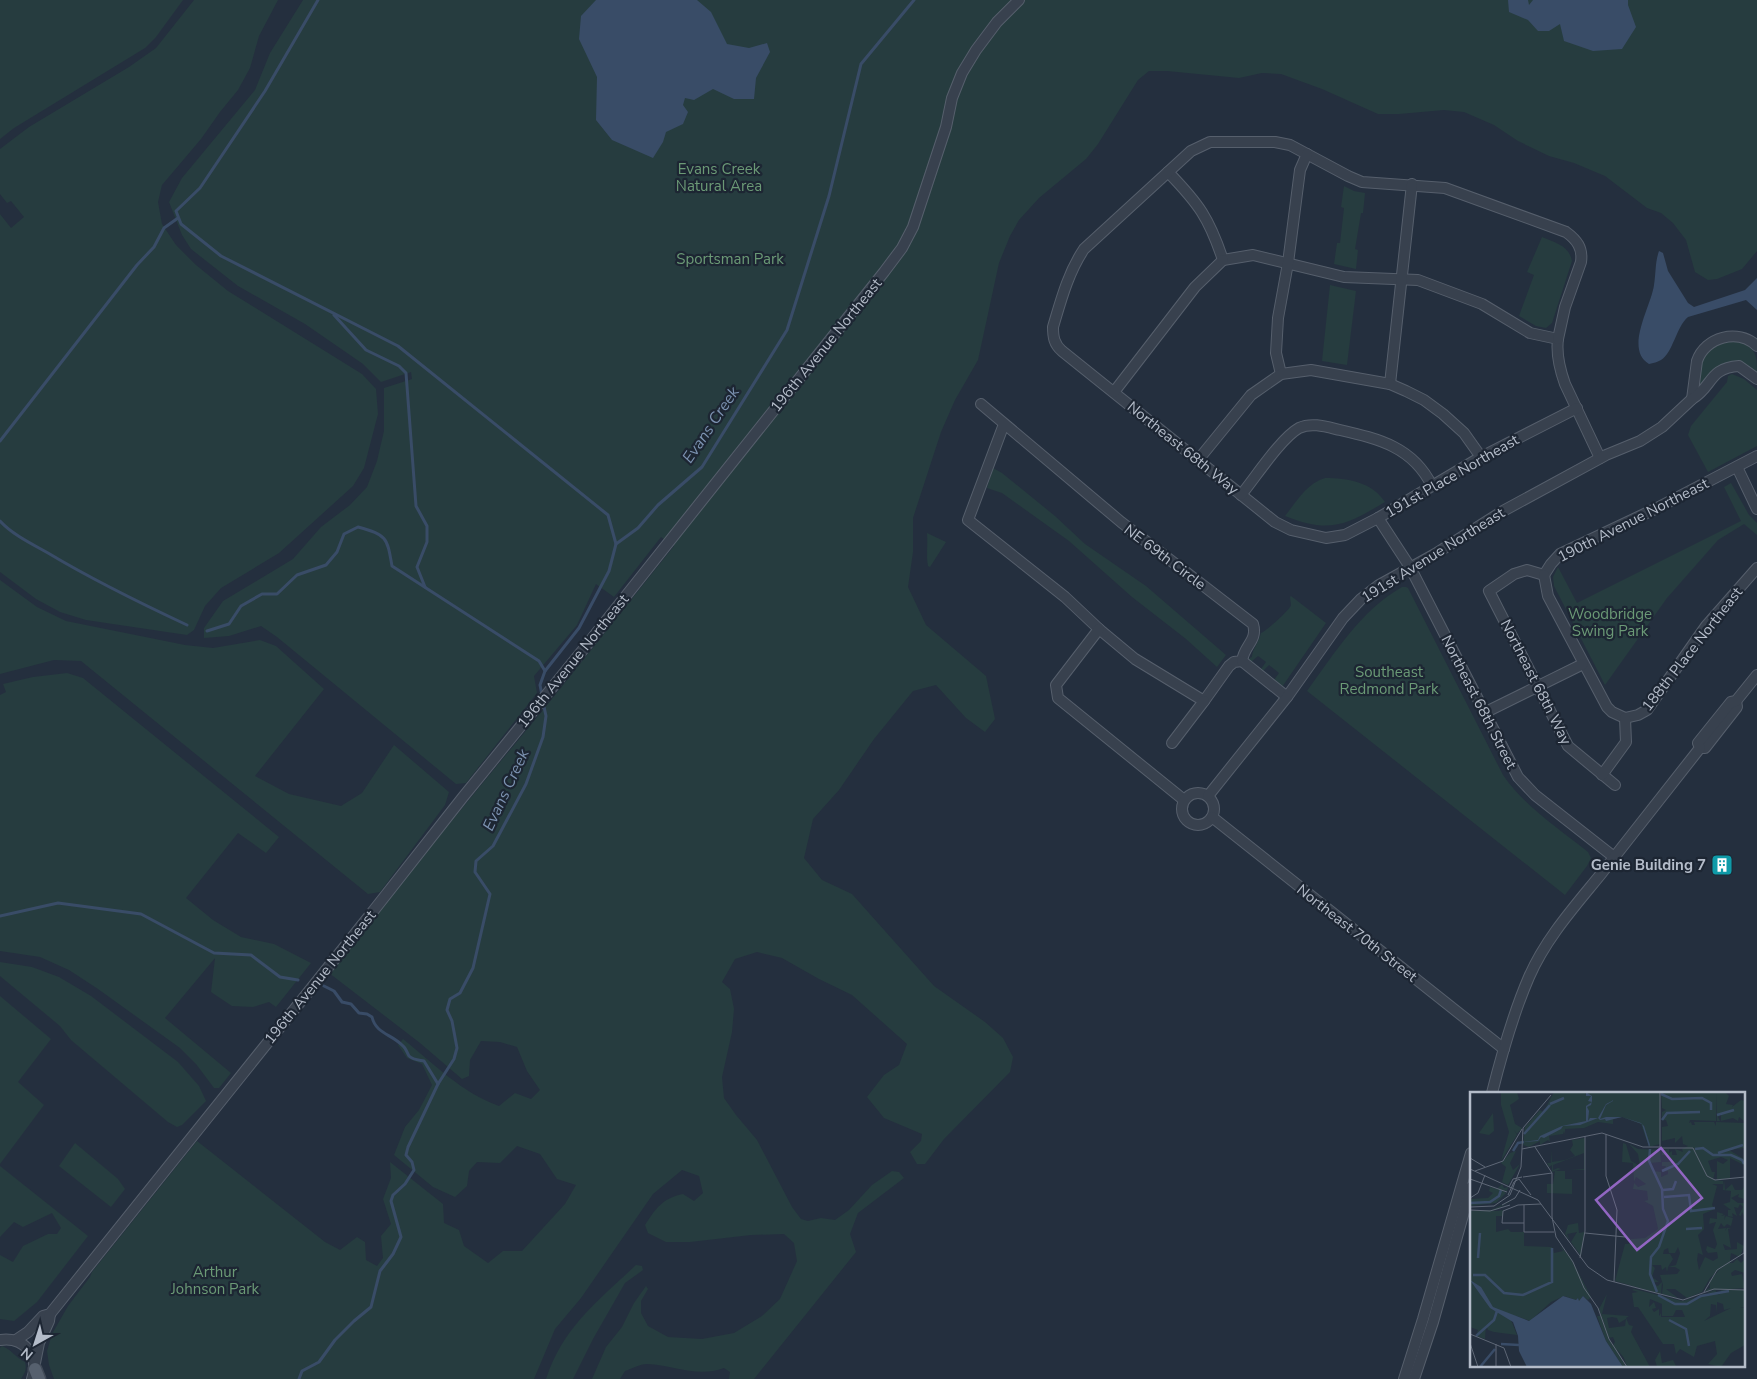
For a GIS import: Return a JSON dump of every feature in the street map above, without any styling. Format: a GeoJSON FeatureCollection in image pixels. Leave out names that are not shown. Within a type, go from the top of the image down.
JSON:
{"type":"FeatureCollection","features":[{"type":"Feature","properties":{"kind":"street","name":"196th Avenue Northeast"},"geometry":{"type":"LineString","coordinates":[[35,1373],[39,1343],[49,1322],[50,1314],[902,248],[916,219],[946,127],[952,98],[962,73],[997,22],[1019,0]]}},
{"type":"Feature","properties":{"kind":"street"},"geometry":{"type":"LineString","coordinates":[[1223,260],[1206,216],[1191,196],[1168,172],[1191,151],[1210,142],[1275,142],[1290,145],[1362,182],[1412,184],[1445,188],[1566,232],[1575,239],[1582,254],[1565,307],[1557,348],[1565,384],[1600,458]]}},
{"type":"Feature","properties":{"kind":"street"},"geometry":{"type":"LineString","coordinates":[[1281,374],[1276,353],[1278,318],[1288,262],[1300,170],[1307,154]]}},
{"type":"Feature","properties":{"kind":"street","name":"Northeast 68th Way"},"geometry":{"type":"LineString","coordinates":[[1168,172],[1084,249],[1075,263],[1053,327],[1053,336],[1057,346],[1275,522],[1291,530],[1326,538]]}},
{"type":"Feature","properties":{"kind":"street"},"geometry":{"type":"LineString","coordinates":[[1390,384],[1412,184]]}},
{"type":"Feature","properties":{"kind":"street"},"geometry":{"type":"LineString","coordinates":[[1114,392],[1195,287],[1223,260],[1253,255],[1344,277],[1418,280],[1482,304],[1530,333],[1558,339]]}},
{"type":"Feature","properties":{"kind":"street"},"geometry":{"type":"LineString","coordinates":[[1692,399],[1697,361],[1708,344],[1718,338],[1734,336],[1743,338],[1757,346]]}},
{"type":"Feature","properties":{"kind":"street","name":"191st Avenue Northeast"},"geometry":{"type":"LineString","coordinates":[[1208,796],[1287,697],[1343,618],[1361,599],[1379,585],[1436,554],[1502,511],[1600,458],[1640,441],[1655,432],[1697,396],[1714,376],[1724,368],[1739,366],[1757,379]]}},
{"type":"Feature","properties":{"kind":"street"},"geometry":{"type":"LineString","coordinates":[[1198,460],[1251,395],[1281,374],[1311,370],[1390,384],[1424,400],[1444,414],[1464,433],[1482,458]]}},
{"type":"Feature","properties":{"kind":"street","name":"NE 69th Circle"},"geometry":{"type":"LineString","coordinates":[[981,404],[1121,522],[1253,624],[1255,632],[1253,639],[1244,651],[1242,661],[1234,662],[1229,666],[1172,743]]}},
{"type":"Feature","properties":{"kind":"street","name":"191st Place Northeast"},"geometry":{"type":"LineString","coordinates":[[1326,538],[1345,535],[1378,518],[1482,458],[1577,408]]}},
{"type":"Feature","properties":{"kind":"street"},"geometry":{"type":"LineString","coordinates":[[1004,424],[968,520],[1065,597],[1135,660],[1204,701]]}},
{"type":"Feature","properties":{"kind":"street"},"geometry":{"type":"LineString","coordinates":[[1241,495],[1287,437],[1300,428],[1312,425],[1383,441],[1410,457],[1427,476],[1432,486]]}},
{"type":"Feature","properties":{"kind":"street","name":"190th Avenue Northeast"},"geometry":{"type":"LineString","coordinates":[[1489,591],[1514,574],[1527,570],[1544,575],[1560,554],[1657,508],[1757,456]]}},
{"type":"Feature","properties":{"kind":"street"},"geometry":{"type":"LineString","coordinates":[[1737,466],[1757,510]]}},
{"type":"Feature","properties":{"kind":"street","name":"Northeast 68th Street"},"geometry":{"type":"LineString","coordinates":[[1378,518],[1410,567],[1511,766],[1526,786],[1614,858]]}},
{"type":"Feature","properties":{"kind":"street","name":"188th Place Northeast"},"geometry":{"type":"LineString","coordinates":[[1602,775],[1626,742],[1625,718],[1638,715],[1647,710],[1706,626],[1757,568]]}},
{"type":"Feature","properties":{"kind":"street"},"geometry":{"type":"LineString","coordinates":[[1544,575],[1548,596],[1607,707],[1612,712],[1625,718]]}},
{"type":"Feature","properties":{"kind":"street","name":"Northeast 68th Way"},"geometry":{"type":"LineString","coordinates":[[1489,591],[1568,746],[1615,785]]}},
{"type":"Feature","properties":{"kind":"street"},"geometry":{"type":"LineString","coordinates":[[1099,629],[1056,685],[1058,698],[1184,800]]}},
{"type":"Feature","properties":{"kind":"street"},"geometry":{"type":"LineString","coordinates":[[1242,661],[1287,697]]}},
{"type":"Feature","properties":{"kind":"street"},"geometry":{"type":"LineString","coordinates":[[1484,713],[1583,664]]}},
{"type":"Feature","properties":{"kind":"street"},"geometry":{"type":"LineString","coordinates":[[1492,1092],[1504,1048],[1530,976],[1548,942],[1700,748],[1698,743],[1731,702],[1736,701],[1757,675]]}},
{"type":"Feature","properties":{"kind":"street"},"geometry":{"type":"LineString","coordinates":[[1195,793],[1208,796],[1214,806],[1212,817],[1209,821],[1200,824],[1188,821],[1183,813],[1184,800],[1195,793]]}},
{"type":"Feature","properties":{"kind":"street","name":"Northeast 70th Street"},"geometry":{"type":"LineString","coordinates":[[1212,817],[1504,1048]]}},
{"type":"Feature","properties":{"kind":"street"},"geometry":{"type":"LineString","coordinates":[[1404,1379],[1470,1156]]}},
{"type":"Feature","properties":{"kind":"street"},"geometry":{"type":"LineString","coordinates":[[1414,1379],[1433,1322],[1470,1191]]}},
{"type":"Feature","properties":{"kind":"street","name":"196th Avenue Northeast"},"geometry":{"type":"LineString","coordinates":[[6,1338],[28,1332],[43,1316],[50,1314]]}},
{"type":"Feature","properties":{"kind":"street"},"geometry":{"type":"LineString","coordinates":[[6,1338],[29,1349],[35,1373]]}},
{"type":"Feature","properties":{"kind":"green space"},"geometry":{"type":"Polygon","coordinates":[[[0,0],[183,0],[156,37],[145,48],[14,128],[0,139],[0,0]]]}},
{"type":"Feature","properties":{"kind":"green space"},"geometry":{"type":"Polygon","coordinates":[[[194,0],[278,0],[259,36],[250,68],[238,90],[201,139],[162,185],[158,202],[162,224],[176,245],[196,265],[228,291],[362,374],[376,389],[378,414],[364,468],[353,486],[279,553],[221,588],[205,606],[194,630],[187,635],[86,620],[60,612],[36,599],[0,572],[0,214],[11,228],[24,217],[11,201],[7,203],[0,194],[0,149],[29,127],[129,67],[156,48],[194,0]]]}},
{"type":"Feature","properties":{"kind":"green space","name":"Sportsman Park"},"geometry":{"type":"Polygon","coordinates":[[[303,0],[1757,0],[1757,251],[1742,269],[1717,279],[1708,280],[1695,272],[1686,240],[1673,223],[1661,213],[1647,208],[1605,176],[1574,163],[1549,156],[1518,141],[1494,125],[1464,112],[1444,110],[1378,114],[1322,89],[1281,74],[1262,73],[1239,78],[1149,71],[1138,80],[1098,144],[1086,159],[1039,198],[1019,220],[1010,236],[999,263],[978,360],[955,400],[941,432],[913,518],[913,552],[908,587],[926,625],[986,676],[995,719],[985,732],[966,718],[936,685],[913,691],[874,739],[839,790],[813,819],[804,858],[822,880],[852,894],[934,986],[985,1022],[1003,1038],[1013,1057],[1010,1072],[944,1139],[925,1164],[917,1164],[910,1152],[921,1141],[922,1134],[884,1118],[867,1097],[884,1075],[899,1065],[907,1044],[852,995],[782,958],[757,952],[735,959],[722,982],[730,989],[734,1009],[732,1032],[722,1077],[724,1098],[757,1140],[792,1207],[801,1219],[808,1221],[821,1218],[835,1220],[849,1210],[872,1185],[892,1171],[899,1172],[904,1178],[858,1213],[850,1234],[856,1252],[754,1379],[729,1379],[730,1372],[724,1368],[704,1372],[647,1364],[625,1371],[620,1379],[592,1379],[606,1347],[622,1327],[634,1303],[646,1286],[648,1289],[641,1301],[641,1313],[648,1326],[668,1337],[702,1339],[734,1333],[762,1316],[780,1299],[797,1261],[794,1243],[784,1234],[751,1235],[690,1242],[666,1242],[648,1233],[645,1225],[665,1201],[683,1194],[694,1201],[703,1193],[699,1176],[682,1170],[653,1194],[581,1298],[555,1329],[534,1379],[54,1379],[47,1351],[52,1334],[68,1306],[92,1272],[197,1141],[325,1242],[340,1250],[357,1237],[365,1242],[366,1260],[377,1266],[383,1258],[381,1236],[391,1224],[383,1199],[391,1178],[390,1162],[443,1204],[444,1223],[459,1230],[464,1246],[488,1263],[503,1251],[522,1251],[565,1204],[576,1185],[557,1179],[540,1154],[517,1146],[500,1163],[477,1162],[469,1171],[467,1186],[455,1197],[433,1187],[394,1155],[405,1127],[419,1110],[432,1085],[422,1064],[407,1058],[398,1045],[403,1039],[460,1085],[499,1106],[515,1093],[531,1099],[540,1090],[527,1071],[517,1047],[500,1042],[481,1041],[470,1060],[469,1076],[462,1079],[420,1043],[329,973],[674,546],[661,537],[614,597],[596,584],[577,625],[534,676],[537,693],[466,783],[456,784],[277,637],[261,626],[229,636],[204,638],[204,628],[223,601],[293,559],[321,527],[350,505],[367,487],[377,461],[384,431],[384,388],[412,379],[411,372],[381,382],[363,364],[305,324],[238,286],[191,249],[182,235],[169,202],[182,178],[255,90],[270,53],[303,0]]]}},
{"type":"Feature","properties":{"kind":"green space"},"geometry":{"type":"Polygon","coordinates":[[[1344,186],[1354,191],[1365,193],[1363,213],[1361,213],[1355,249],[1358,250],[1356,269],[1334,264],[1337,243],[1340,243],[1344,208],[1341,207],[1344,186]]]}},
{"type":"Feature","properties":{"kind":"green space"},"geometry":{"type":"Polygon","coordinates":[[[1542,237],[1565,248],[1572,261],[1552,323],[1546,328],[1536,326],[1519,316],[1534,275],[1527,272],[1542,237]]]}},
{"type":"Feature","properties":{"kind":"green space"},"geometry":{"type":"Polygon","coordinates":[[[1330,285],[1356,291],[1347,365],[1322,361],[1330,285]]]}},
{"type":"Feature","properties":{"kind":"green space"},"geometry":{"type":"Polygon","coordinates":[[[1738,340],[1755,353],[1757,376],[1740,364],[1699,388],[1702,359],[1717,343],[1738,340]]]}},
{"type":"Feature","properties":{"kind":"green space"},"geometry":{"type":"Polygon","coordinates":[[[1732,374],[1744,379],[1757,390],[1757,446],[1708,472],[1688,435],[1691,426],[1727,382],[1728,376],[1732,374]]]}},
{"type":"Feature","properties":{"kind":"green space"},"geometry":{"type":"Polygon","coordinates":[[[993,468],[1002,473],[1055,516],[1085,544],[1146,586],[1226,655],[1217,667],[1186,639],[1132,597],[1069,541],[1002,493],[987,488],[993,468]]]}},
{"type":"Feature","properties":{"kind":"green space"},"geometry":{"type":"Polygon","coordinates":[[[1325,478],[1358,482],[1380,495],[1385,502],[1348,521],[1326,526],[1301,522],[1285,516],[1312,484],[1325,478]]]}},
{"type":"Feature","properties":{"kind":"green space","name":"Woodbridge Swing Park"},"geometry":{"type":"Polygon","coordinates":[[[1731,483],[1749,515],[1757,523],[1757,535],[1744,524],[1718,540],[1667,598],[1605,685],[1554,586],[1553,577],[1558,567],[1577,603],[1741,521],[1724,487],[1731,483]]]}},
{"type":"Feature","properties":{"kind":"green space"},"geometry":{"type":"Polygon","coordinates":[[[927,533],[946,542],[930,567],[927,562],[927,533]]]}},
{"type":"Feature","properties":{"kind":"green space"},"geometry":{"type":"Polygon","coordinates":[[[0,580],[37,607],[66,621],[185,645],[213,648],[260,640],[276,646],[324,689],[255,776],[289,794],[341,806],[362,793],[394,745],[449,792],[445,805],[380,892],[368,894],[81,661],[54,660],[0,674],[0,580]]]}},
{"type":"Feature","properties":{"kind":"green space","name":"Southeast Redmond Park"},"geometry":{"type":"Polygon","coordinates":[[[1402,587],[1408,588],[1503,775],[1532,807],[1588,852],[1591,858],[1587,866],[1565,895],[1307,691],[1361,620],[1373,608],[1402,587]]]}},
{"type":"Feature","properties":{"kind":"green space"},"geometry":{"type":"Polygon","coordinates":[[[1291,596],[1326,623],[1282,687],[1274,680],[1279,673],[1269,665],[1262,672],[1261,669],[1266,662],[1258,656],[1251,662],[1249,658],[1252,657],[1261,633],[1278,620],[1290,607],[1291,596]]]}},
{"type":"Feature","properties":{"kind":"green space"},"geometry":{"type":"Polygon","coordinates":[[[67,673],[83,678],[279,837],[266,853],[238,833],[186,898],[213,920],[241,937],[274,944],[311,963],[276,1007],[269,1002],[253,1007],[232,1006],[211,992],[215,958],[165,1018],[231,1073],[219,1088],[214,1088],[196,1064],[180,1048],[69,970],[40,957],[0,951],[0,695],[6,692],[3,684],[33,677],[67,673]]]}},
{"type":"Feature","properties":{"kind":"green space"},"geometry":{"type":"Polygon","coordinates":[[[0,962],[32,967],[59,977],[91,996],[178,1062],[199,1086],[206,1101],[182,1125],[177,1127],[168,1122],[71,1040],[60,1026],[0,976],[0,962]]]}},
{"type":"Feature","properties":{"kind":"green space"},"geometry":{"type":"Polygon","coordinates":[[[0,996],[51,1039],[18,1082],[44,1105],[0,1164],[0,996]]]}},
{"type":"Feature","properties":{"kind":"green space"},"geometry":{"type":"Polygon","coordinates":[[[75,1143],[118,1179],[125,1189],[111,1207],[59,1166],[75,1143]]]}},
{"type":"Feature","properties":{"kind":"green space"},"geometry":{"type":"Polygon","coordinates":[[[0,1166],[88,1236],[37,1302],[14,1321],[0,1319],[0,1255],[13,1262],[23,1246],[48,1234],[57,1234],[61,1228],[52,1213],[23,1227],[14,1222],[0,1237],[0,1166]]]}},
{"type":"Feature","properties":{"kind":"green space"},"geometry":{"type":"Polygon","coordinates":[[[636,1265],[642,1266],[643,1270],[625,1283],[573,1379],[546,1379],[562,1344],[583,1316],[636,1265]]]}},
{"type":"Feature","properties":{"kind":"green space"},"geometry":{"type":"Polygon","coordinates":[[[2,1346],[25,1362],[26,1367],[21,1379],[0,1379],[0,1348],[2,1346]]]}},
{"type":"Feature","properties":{"kind":"water"},"geometry":{"type":"Polygon","coordinates":[[[596,0],[697,0],[711,12],[727,44],[749,48],[767,43],[770,52],[756,78],[754,99],[734,99],[713,89],[694,100],[685,98],[683,105],[688,112],[683,124],[666,132],[663,142],[653,158],[612,140],[596,120],[597,77],[579,39],[581,16],[596,0]]]}},
{"type":"Feature","properties":{"kind":"water"},"geometry":{"type":"Polygon","coordinates":[[[1508,0],[1528,0],[1529,5],[1533,0],[1628,0],[1636,27],[1622,49],[1593,51],[1564,41],[1560,24],[1549,31],[1538,31],[1528,20],[1509,12],[1508,0]]]}},
{"type":"Feature","properties":{"kind":"water"},"geometry":{"type":"Polygon","coordinates":[[[1659,251],[1663,253],[1668,271],[1688,303],[1694,307],[1745,290],[1757,278],[1757,310],[1746,300],[1688,317],[1680,327],[1665,357],[1660,361],[1649,364],[1642,357],[1639,348],[1639,338],[1652,294],[1659,251]]]}},
{"type":"Feature","properties":{"kind":"waterway"},"geometry":{"type":"LineString","coordinates":[[318,0],[265,91],[200,188],[176,211],[181,224],[221,256],[398,346],[608,515],[616,544]]}},
{"type":"Feature","properties":{"kind":"waterway","name":"Evans Creek"},"geometry":{"type":"LineString","coordinates":[[542,695],[540,685],[545,671],[579,628],[609,571],[616,544],[638,528],[658,505],[702,467],[787,330],[829,196],[861,64],[914,0]]}},
{"type":"Feature","properties":{"kind":"waterway"},"geometry":{"type":"LineString","coordinates":[[0,441],[137,265],[154,247],[164,228],[178,218]]}},
{"type":"Feature","properties":{"kind":"waterway"},"geometry":{"type":"LineString","coordinates":[[334,315],[366,350],[399,366],[406,373],[416,506],[427,526],[427,542],[417,567],[425,587]]}},
{"type":"Feature","properties":{"kind":"waterway"},"geometry":{"type":"LineString","coordinates":[[0,521],[23,539],[82,573],[187,625]]}},
{"type":"Feature","properties":{"kind":"waterway"},"geometry":{"type":"LineString","coordinates":[[207,631],[229,624],[241,606],[262,594],[277,594],[297,575],[326,565],[337,552],[344,534],[358,527],[375,532],[384,539],[389,549],[392,566],[539,661],[545,671]]}},
{"type":"Feature","properties":{"kind":"waterway","name":"Evans Creek"},"geometry":{"type":"LineString","coordinates":[[299,1379],[302,1371],[319,1362],[335,1340],[371,1307],[380,1271],[393,1254],[401,1237],[391,1201],[393,1195],[405,1184],[414,1170],[412,1162],[406,1155],[408,1147],[438,1084],[454,1059],[457,1048],[452,1021],[447,1010],[450,999],[460,993],[473,968],[490,894],[475,872],[476,861],[493,846],[526,784],[543,737],[546,716],[543,702]]}},
{"type":"Feature","properties":{"kind":"waterway"},"geometry":{"type":"LineString","coordinates":[[0,916],[58,903],[141,914],[214,953],[251,955],[280,977],[298,980]]}},
{"type":"Feature","properties":{"kind":"waterway"},"geometry":{"type":"LineString","coordinates":[[324,986],[334,991],[342,1002],[351,1004],[359,1013],[372,1017],[377,1027],[399,1042],[409,1056],[416,1060],[424,1061],[438,1084]]}},
{"type":"Feature","properties":{"kind":"place","name":"Genie Building 7"},"geometry":{"type":"Point","coordinates":[1722,865]}},
{"type":"Feature","properties":{"kind":"park label","name":"Evans Creek Natural Area"},"geometry":{"type":"Point","coordinates":[719,178]}},
{"type":"Feature","properties":{"kind":"park label","name":"Arthur Johnson Park"},"geometry":{"type":"Point","coordinates":[215,1280]}}]}
